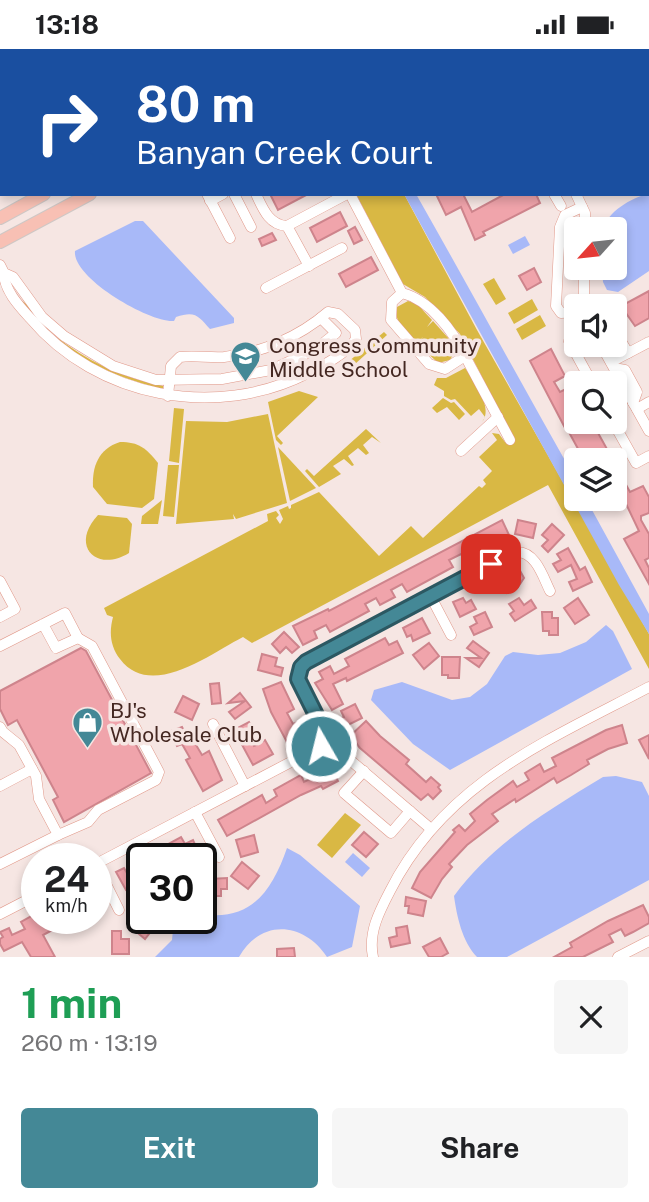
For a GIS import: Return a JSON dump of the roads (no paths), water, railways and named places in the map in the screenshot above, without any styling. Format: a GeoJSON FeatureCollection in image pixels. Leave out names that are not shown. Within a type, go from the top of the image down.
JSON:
{"type":"FeatureCollection","features":[{"type":"Feature","properties":{"kind":"main road"},"geometry":{"type":"LineString","coordinates":[[0,218],[40,196]]}},
{"type":"Feature","properties":{"kind":"main road"},"geometry":{"type":"LineString","coordinates":[[0,242],[86,196]]}},
{"type":"Feature","properties":{"kind":"street"},"geometry":{"type":"LineString","coordinates":[[235,196],[251,227]]}},
{"type":"Feature","properties":{"kind":"street"},"geometry":{"type":"LineString","coordinates":[[257,196],[272,221],[287,226],[345,196]]}},
{"type":"Feature","properties":{"kind":"street"},"geometry":{"type":"LineString","coordinates":[[350,196],[401,293],[422,301],[458,341],[510,440]]}},
{"type":"Feature","properties":{"kind":"street"},"geometry":{"type":"LineString","coordinates":[[555,196],[561,207]]}},
{"type":"Feature","properties":{"kind":"street"},"geometry":{"type":"LineString","coordinates":[[577,196],[583,217]]}},
{"type":"Feature","properties":{"kind":"street"},"geometry":{"type":"LineString","coordinates":[[208,198],[230,238]]}},
{"type":"Feature","properties":{"kind":"street"},"geometry":{"type":"LineString","coordinates":[[564,313],[556,306],[560,227],[565,215],[582,207]]}},
{"type":"Feature","properties":{"kind":"street"},"geometry":{"type":"LineString","coordinates":[[287,226],[309,265]]}},
{"type":"Feature","properties":{"kind":"street"},"geometry":{"type":"LineString","coordinates":[[266,288],[342,249]]}},
{"type":"Feature","properties":{"kind":"street"},"geometry":{"type":"LineString","coordinates":[[2,269],[13,277],[42,317],[76,345],[127,372],[156,380],[222,379],[271,370],[316,349],[336,333],[321,318]]}},
{"type":"Feature","properties":{"kind":"street"},"geometry":{"type":"LineString","coordinates":[[2,269],[4,282],[24,312],[66,353],[116,381],[168,396],[216,398],[273,388],[316,369],[347,349],[354,343],[356,334],[353,326],[338,314],[328,312],[296,334],[258,350],[221,357],[180,357],[171,366],[168,396]]}},
{"type":"Feature","properties":{"kind":"street"},"geometry":{"type":"LineString","coordinates":[[401,293],[390,308],[391,320],[429,364],[445,369],[465,356]]}},
{"type":"Feature","properties":{"kind":"street"},"geometry":{"type":"LineString","coordinates":[[612,365],[649,342]]}},
{"type":"Feature","properties":{"kind":"street"},"geometry":{"type":"LineString","coordinates":[[608,357],[649,431]]}},
{"type":"Feature","properties":{"kind":"street"},"geometry":{"type":"LineString","coordinates":[[635,406],[649,402]]}},
{"type":"Feature","properties":{"kind":"street"},"geometry":{"type":"LineString","coordinates":[[461,451],[498,417]]}},
{"type":"Feature","properties":{"kind":"street"},"geometry":{"type":"LineString","coordinates":[[620,434],[636,463],[649,456]]}},
{"type":"Feature","properties":{"kind":"street"},"geometry":{"type":"LineString","coordinates":[[431,829],[329,741],[300,685],[298,679],[301,667],[517,552],[528,554],[534,560],[551,591]]}},
{"type":"Feature","properties":{"kind":"street"},"geometry":{"type":"LineString","coordinates":[[0,581],[15,609],[0,617]]}},
{"type":"Feature","properties":{"kind":"street"},"geometry":{"type":"LineString","coordinates":[[431,597],[451,635]]}},
{"type":"Feature","properties":{"kind":"street"},"geometry":{"type":"LineString","coordinates":[[0,646],[65,613],[78,638],[92,646],[159,772],[156,780],[98,810],[88,822],[0,865]]}},
{"type":"Feature","properties":{"kind":"street"},"geometry":{"type":"LineString","coordinates":[[43,624],[57,648],[78,638]]}},
{"type":"Feature","properties":{"kind":"street"},"geometry":{"type":"LineString","coordinates":[[373,957],[373,932],[381,908],[405,865],[431,829],[467,794],[506,764],[649,687]]}},
{"type":"Feature","properties":{"kind":"street"},"geometry":{"type":"LineString","coordinates":[[213,725],[245,786]]}},
{"type":"Feature","properties":{"kind":"street"},"geometry":{"type":"LineString","coordinates":[[0,727],[19,745],[33,769],[39,799],[58,835]]}},
{"type":"Feature","properties":{"kind":"street"},"geometry":{"type":"LineString","coordinates":[[112,856],[329,741]]}},
{"type":"Feature","properties":{"kind":"street"},"geometry":{"type":"LineString","coordinates":[[0,786],[33,769]]}},
{"type":"Feature","properties":{"kind":"street"},"geometry":{"type":"LineString","coordinates":[[364,771],[344,793],[391,833],[410,811]]}},
{"type":"Feature","properties":{"kind":"street"},"geometry":{"type":"LineString","coordinates":[[195,812],[219,857]]}},
{"type":"Feature","properties":{"kind":"street"},"geometry":{"type":"LineString","coordinates":[[112,896],[119,910]]}},
{"type":"Feature","properties":{"kind":"street"},"geometry":{"type":"LineString","coordinates":[[0,914],[21,903]]}},
{"type":"Feature","properties":{"kind":"street"},"geometry":{"type":"LineString","coordinates":[[618,957],[649,941]]}},
{"type":"Feature","properties":{"kind":"water"},"geometry":{"type":"Polygon","coordinates":[[[405,196],[417,196],[564,459],[564,485],[405,196]]]}},
{"type":"Feature","properties":{"kind":"water"},"geometry":{"type":"Polygon","coordinates":[[[649,196],[649,271],[618,292],[607,290],[603,280],[627,280],[627,217],[609,217],[634,199],[649,196]]]}},
{"type":"Feature","properties":{"kind":"water"},"geometry":{"type":"Polygon","coordinates":[[[135,221],[143,221],[234,318],[234,323],[210,329],[200,318],[188,314],[176,317],[174,321],[163,320],[114,297],[86,274],[77,262],[75,251],[135,221]]]}},
{"type":"Feature","properties":{"kind":"water"},"geometry":{"type":"Polygon","coordinates":[[[525,236],[530,245],[513,254],[508,245],[525,236]]]}},
{"type":"Feature","properties":{"kind":"water"},"geometry":{"type":"Polygon","coordinates":[[[578,511],[593,511],[649,614],[649,634],[578,511]]]}},
{"type":"Feature","properties":{"kind":"water"},"geometry":{"type":"Polygon","coordinates":[[[606,625],[613,631],[632,669],[450,770],[413,744],[371,700],[374,690],[402,682],[452,700],[470,697],[487,684],[505,656],[513,652],[538,655],[560,653],[586,642],[606,625]]]}},
{"type":"Feature","properties":{"kind":"water"},"geometry":{"type":"Polygon","coordinates":[[[616,776],[642,782],[649,796],[649,880],[507,957],[477,957],[464,936],[454,896],[486,860],[522,829],[603,777],[616,776]]]}},
{"type":"Feature","properties":{"kind":"water"},"geometry":{"type":"Polygon","coordinates":[[[287,848],[300,855],[360,906],[352,947],[327,957],[318,945],[307,937],[283,929],[259,936],[248,944],[239,957],[155,957],[172,940],[173,934],[217,934],[217,915],[233,913],[257,900],[281,864],[287,848]]]}},
{"type":"Feature","properties":{"kind":"water"},"geometry":{"type":"Polygon","coordinates":[[[353,853],[370,868],[362,877],[345,862],[353,853]]]}},
{"type":"Feature","properties":{"kind":"place","name":"Congress Community Middle School"},"geometry":{"type":"Point","coordinates":[246,384]}},
{"type":"Feature","properties":{"kind":"place","name":"BJ's Wholesale Club"},"geometry":{"type":"Point","coordinates":[87,749]}}]}
